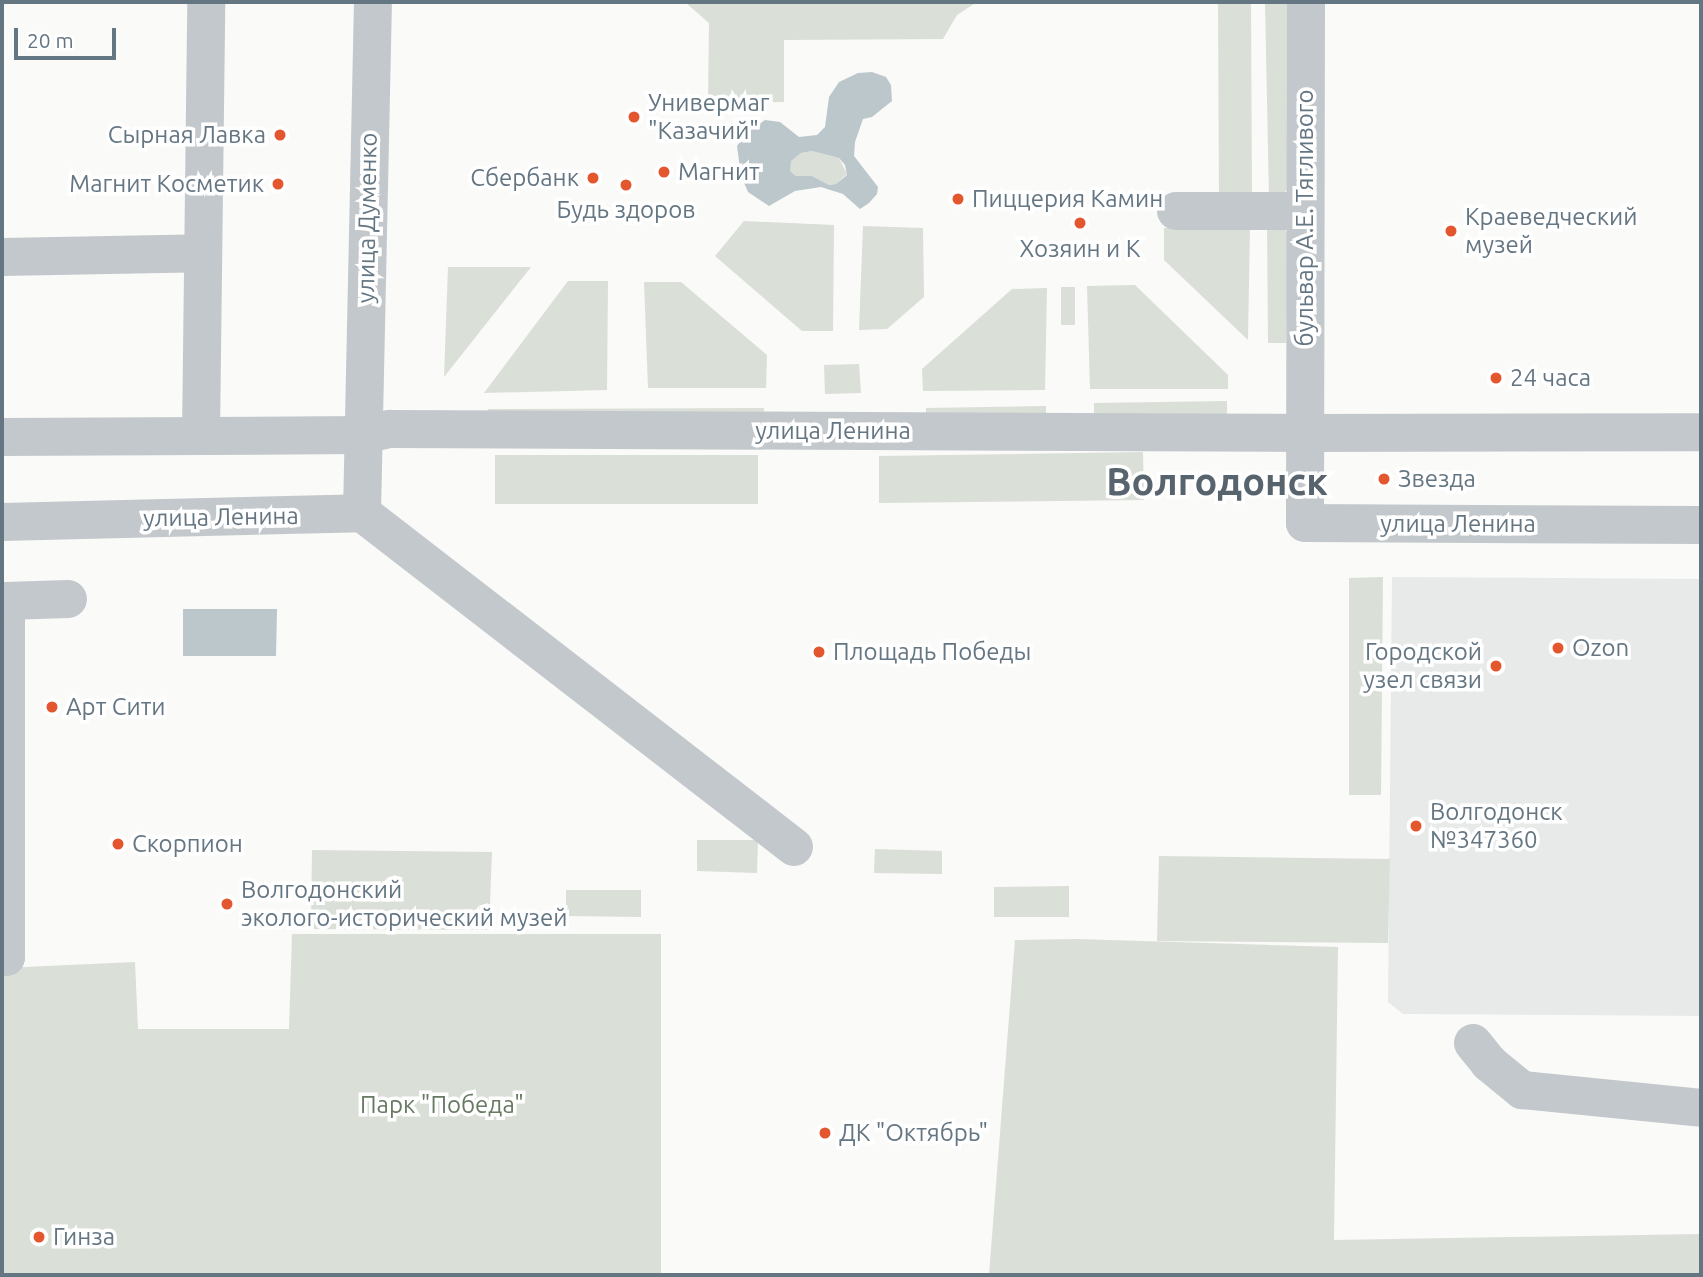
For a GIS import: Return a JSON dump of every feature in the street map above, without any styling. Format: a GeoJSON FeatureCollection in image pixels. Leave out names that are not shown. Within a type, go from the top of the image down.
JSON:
{"type":"FeatureCollection","features":[{"type":"Feature","properties":{"kind":"street","name":"улица Думенко"},"geometry":{"type":"LineString","coordinates":[[363,435],[373,2]]}},
{"type":"Feature","properties":{"kind":"street","name":"бульвар А.Е. Тягливого"},"geometry":{"type":"LineString","coordinates":[[1304,433],[1306,2]]}},
{"type":"Feature","properties":{"kind":"street"},"geometry":{"type":"LineString","coordinates":[[201,436],[206,4]]}},
{"type":"Feature","properties":{"kind":"street"},"geometry":{"type":"LineString","coordinates":[[1176,211],[1305,211]]}},
{"type":"Feature","properties":{"kind":"street"},"geometry":{"type":"LineString","coordinates":[[2,257],[204,253]]}},
{"type":"Feature","properties":{"kind":"street","name":"улица Ленина"},"geometry":{"type":"LineString","coordinates":[[2,437],[363,435],[390,429],[1701,432]]}},
{"type":"Feature","properties":{"kind":"street","name":"улица Ленина"},"geometry":{"type":"LineString","coordinates":[[1304,433],[1305,523],[1701,525]]}},
{"type":"Feature","properties":{"kind":"street"},"geometry":{"type":"LineString","coordinates":[[363,435],[362,513],[794,847]]}},
{"type":"Feature","properties":{"kind":"street","name":"улица Ленина"},"geometry":{"type":"LineString","coordinates":[[2,522],[362,513]]}},
{"type":"Feature","properties":{"kind":"street"},"geometry":{"type":"LineString","coordinates":[[2,957],[6,957],[6,601],[68,599]]}},
{"type":"Feature","properties":{"kind":"street"},"geometry":{"type":"LineString","coordinates":[[1474,1043],[1489,1063],[1522,1090],[1701,1108]]}},
{"type":"Feature","properties":{"kind":"shaded area"},"geometry":{"type":"Polygon","coordinates":[[[872,72],[886,77],[891,85],[892,101],[872,117],[863,119],[855,142],[854,156],[878,187],[877,194],[869,203],[860,209],[843,194],[821,187],[795,191],[769,206],[748,192],[741,176],[737,146],[746,133],[765,120],[780,122],[799,137],[817,135],[825,127],[829,97],[839,82],[858,73],[872,72]],[[812,151],[801,153],[791,161],[790,171],[796,176],[812,176],[829,185],[836,184],[847,175],[845,165],[839,158],[812,151]]]}},
{"type":"Feature","properties":{"kind":"shaded area"},"geometry":{"type":"Polygon","coordinates":[[[1392,577],[1701,579],[1701,1016],[1403,1014],[1388,1002],[1392,577]]]}},
{"type":"Feature","properties":{"kind":"shaded area"},"geometry":{"type":"Polygon","coordinates":[[[183,609],[277,609],[276,656],[183,656],[183,609]]]}},
{"type":"Feature","properties":{"kind":"green space"},"geometry":{"type":"Polygon","coordinates":[[[685,2],[977,2],[957,15],[943,39],[784,40],[784,102],[708,103],[709,23],[685,2]]]}},
{"type":"Feature","properties":{"kind":"green space"},"geometry":{"type":"Polygon","coordinates":[[[1218,2],[1251,2],[1252,200],[1219,200],[1218,2]]]}},
{"type":"Feature","properties":{"kind":"green space"},"geometry":{"type":"Polygon","coordinates":[[[1265,2],[1292,2],[1287,190],[1280,196],[1269,198],[1265,2]]]}},
{"type":"Feature","properties":{"kind":"green space"},"geometry":{"type":"Polygon","coordinates":[[[812,151],[839,158],[847,174],[836,184],[829,185],[812,176],[796,176],[790,171],[790,161],[801,153],[812,151]]]}},
{"type":"Feature","properties":{"kind":"green space"},"geometry":{"type":"Polygon","coordinates":[[[744,221],[834,225],[833,331],[802,331],[715,256],[744,221]]]}},
{"type":"Feature","properties":{"kind":"green space"},"geometry":{"type":"Polygon","coordinates":[[[1267,224],[1285,229],[1289,236],[1286,343],[1268,343],[1267,224]]]}},
{"type":"Feature","properties":{"kind":"green space"},"geometry":{"type":"Polygon","coordinates":[[[863,226],[923,228],[924,297],[887,329],[859,330],[863,226]]]}},
{"type":"Feature","properties":{"kind":"green space"},"geometry":{"type":"Polygon","coordinates":[[[1250,227],[1248,340],[1164,260],[1164,228],[1250,227]]]}},
{"type":"Feature","properties":{"kind":"green space"},"geometry":{"type":"Polygon","coordinates":[[[448,267],[531,267],[444,377],[448,267]]]}},
{"type":"Feature","properties":{"kind":"green space"},"geometry":{"type":"Polygon","coordinates":[[[568,281],[608,281],[607,390],[484,393],[568,281]]]}},
{"type":"Feature","properties":{"kind":"green space"},"geometry":{"type":"Polygon","coordinates":[[[644,282],[681,282],[767,355],[766,388],[648,388],[644,282]]]}},
{"type":"Feature","properties":{"kind":"green space"},"geometry":{"type":"Polygon","coordinates":[[[1135,285],[1228,375],[1228,389],[1090,389],[1087,286],[1135,285]]]}},
{"type":"Feature","properties":{"kind":"green space"},"geometry":{"type":"Polygon","coordinates":[[[1061,287],[1075,287],[1075,325],[1061,325],[1061,287]]]}},
{"type":"Feature","properties":{"kind":"green space"},"geometry":{"type":"Polygon","coordinates":[[[1047,288],[1045,390],[923,391],[922,369],[1012,289],[1047,288]]]}},
{"type":"Feature","properties":{"kind":"green space"},"geometry":{"type":"Polygon","coordinates":[[[859,364],[861,393],[825,394],[824,365],[859,364]]]}},
{"type":"Feature","properties":{"kind":"green space"},"geometry":{"type":"Polygon","coordinates":[[[1227,401],[1227,416],[1094,416],[1094,403],[1227,401]]]}},
{"type":"Feature","properties":{"kind":"green space"},"geometry":{"type":"Polygon","coordinates":[[[1046,406],[1046,417],[926,418],[926,408],[1046,406]]]}},
{"type":"Feature","properties":{"kind":"green space"},"geometry":{"type":"Polygon","coordinates":[[[764,408],[763,418],[489,420],[488,409],[764,408]]]}},
{"type":"Feature","properties":{"kind":"green space"},"geometry":{"type":"Polygon","coordinates":[[[1143,452],[1144,500],[879,503],[879,456],[1143,452]]]}},
{"type":"Feature","properties":{"kind":"green space"},"geometry":{"type":"Polygon","coordinates":[[[495,455],[758,455],[758,504],[495,504],[495,455]]]}},
{"type":"Feature","properties":{"kind":"green space"},"geometry":{"type":"Polygon","coordinates":[[[1383,577],[1381,795],[1349,795],[1349,578],[1383,577]]]}},
{"type":"Feature","properties":{"kind":"green space"},"geometry":{"type":"Polygon","coordinates":[[[697,840],[758,840],[757,873],[697,871],[697,840]]]}},
{"type":"Feature","properties":{"kind":"green space"},"geometry":{"type":"Polygon","coordinates":[[[875,849],[942,851],[942,874],[874,873],[875,849]]]}},
{"type":"Feature","properties":{"kind":"green space"},"geometry":{"type":"Polygon","coordinates":[[[312,850],[492,852],[489,930],[311,929],[312,850]]]}},
{"type":"Feature","properties":{"kind":"green space"},"geometry":{"type":"Polygon","coordinates":[[[1159,856],[1390,859],[1388,943],[1157,941],[1159,856]]]}},
{"type":"Feature","properties":{"kind":"green space"},"geometry":{"type":"Polygon","coordinates":[[[1069,886],[1069,917],[994,917],[994,887],[1069,886]]]}},
{"type":"Feature","properties":{"kind":"green space"},"geometry":{"type":"Polygon","coordinates":[[[566,890],[641,890],[641,917],[566,916],[566,890]]]}},
{"type":"Feature","properties":{"kind":"green space","name":"Парк \"Победа\""},"geometry":{"type":"Polygon","coordinates":[[[292,934],[661,934],[661,1275],[2,1275],[2,968],[135,962],[138,1029],[289,1029],[292,934]]]}},
{"type":"Feature","properties":{"kind":"green space"},"geometry":{"type":"Polygon","coordinates":[[[1077,939],[1338,947],[1334,1240],[1701,1234],[1701,1275],[989,1275],[1015,940],[1077,939]]]}},
{"type":"Feature","properties":{"kind":"place","name":"Универмаг \"Казачий\""},"geometry":{"type":"Point","coordinates":[634,117]}},
{"type":"Feature","properties":{"kind":"place","name":"Сырная Лавка"},"geometry":{"type":"Point","coordinates":[280,135]}},
{"type":"Feature","properties":{"kind":"place","name":"Магнит"},"geometry":{"type":"Point","coordinates":[664,172]}},
{"type":"Feature","properties":{"kind":"place","name":"Сбербанк"},"geometry":{"type":"Point","coordinates":[593,178]}},
{"type":"Feature","properties":{"kind":"place","name":"Магнит Косметик"},"geometry":{"type":"Point","coordinates":[278,184]}},
{"type":"Feature","properties":{"kind":"place","name":"Будь здоров"},"geometry":{"type":"Point","coordinates":[626,185]}},
{"type":"Feature","properties":{"kind":"place","name":"Пиццерия Камин"},"geometry":{"type":"Point","coordinates":[958,199]}},
{"type":"Feature","properties":{"kind":"place","name":"Хозяин и К"},"geometry":{"type":"Point","coordinates":[1080,223]}},
{"type":"Feature","properties":{"kind":"place","name":"Краеведческий музей"},"geometry":{"type":"Point","coordinates":[1451,231]}},
{"type":"Feature","properties":{"kind":"place","name":"24 часа"},"geometry":{"type":"Point","coordinates":[1496,378]}},
{"type":"Feature","properties":{"kind":"place","name":"Звезда"},"geometry":{"type":"Point","coordinates":[1384,479]}},
{"type":"Feature","properties":{"kind":"place","name":"Ozon"},"geometry":{"type":"Point","coordinates":[1558,648]}},
{"type":"Feature","properties":{"kind":"place","name":"Площадь Победы"},"geometry":{"type":"Point","coordinates":[819,652]}},
{"type":"Feature","properties":{"kind":"place","name":"Городской узел связи"},"geometry":{"type":"Point","coordinates":[1496,666]}},
{"type":"Feature","properties":{"kind":"place","name":"Арт Сити"},"geometry":{"type":"Point","coordinates":[52,707]}},
{"type":"Feature","properties":{"kind":"place","name":"Волгодонск №347360"},"geometry":{"type":"Point","coordinates":[1416,826]}},
{"type":"Feature","properties":{"kind":"place","name":"Скорпион"},"geometry":{"type":"Point","coordinates":[118,844]}},
{"type":"Feature","properties":{"kind":"place","name":"Волгодонский эколого-исторический музей"},"geometry":{"type":"Point","coordinates":[227,904]}},
{"type":"Feature","properties":{"kind":"place","name":"ДК \"Октябрь\""},"geometry":{"type":"Point","coordinates":[825,1133]}},
{"type":"Feature","properties":{"kind":"place","name":"Гинза"},"geometry":{"type":"Point","coordinates":[39,1237]}},
{"type":"Feature","properties":{"kind":"district","name":"Волгодонск"},"geometry":{"type":"Point","coordinates":[1217,482]}}]}
